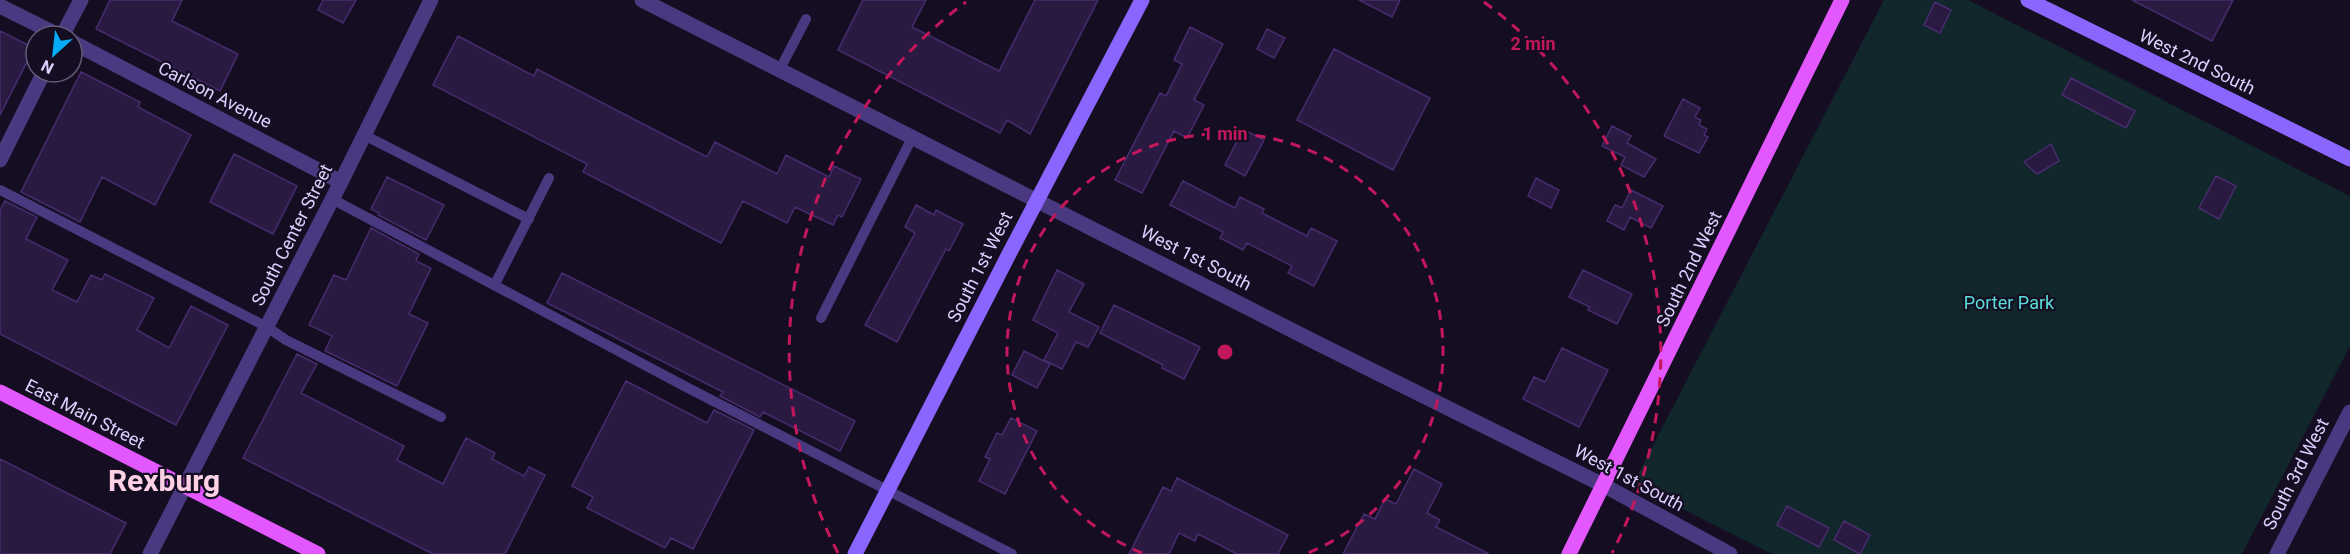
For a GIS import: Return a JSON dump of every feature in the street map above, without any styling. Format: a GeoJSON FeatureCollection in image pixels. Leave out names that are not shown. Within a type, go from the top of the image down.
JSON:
{"type":"FeatureCollection","features":[{"type":"Feature","properties":{"kind":"main road","name":"South 2nd West"},"geometry":{"type":"LineString","coordinates":[[1569,554],[1605,486],[1842,0]]}},
{"type":"Feature","properties":{"kind":"main road","name":"East Main Street"},"geometry":{"type":"LineString","coordinates":[[0,392],[318,554]]}},
{"type":"Feature","properties":{"kind":"street"},"geometry":{"type":"LineString","coordinates":[[68,24],[81,0]]}},
{"type":"Feature","properties":{"kind":"street","name":"South Center Street"},"geometry":{"type":"LineString","coordinates":[[150,554],[341,182],[431,0]]}},
{"type":"Feature","properties":{"kind":"street","name":"West 1st South"},"geometry":{"type":"LineString","coordinates":[[642,0],[1605,486],[1730,554]]}},
{"type":"Feature","properties":{"kind":"street","name":"South 1st West"},"geometry":{"type":"LineString","coordinates":[[858,553],[887,490],[1142,0]]}},
{"type":"Feature","properties":{"kind":"street","name":"West 2nd South"},"geometry":{"type":"LineString","coordinates":[[2028,0],[2350,159]]}},
{"type":"Feature","properties":{"kind":"street"},"geometry":{"type":"LineString","coordinates":[[0,6],[37,24]]}},
{"type":"Feature","properties":{"kind":"street","name":"Carlson Avenue"},"geometry":{"type":"LineString","coordinates":[[84,48],[341,182]]}},
{"type":"Feature","properties":{"kind":"street"},"geometry":{"type":"LineString","coordinates":[[0,160],[38,84]]}},
{"type":"Feature","properties":{"kind":"street","name":"South 3rd West"},"geometry":{"type":"LineString","coordinates":[[2277,554],[2350,412]]}},
{"type":"Feature","properties":{"kind":"lane"},"geometry":{"type":"LineString","coordinates":[[780,69],[806,19]]}},
{"type":"Feature","properties":{"kind":"lane"},"geometry":{"type":"LineString","coordinates":[[364,135],[529,219]]}},
{"type":"Feature","properties":{"kind":"lane"},"geometry":{"type":"LineString","coordinates":[[821,318],[913,136]]}},
{"type":"Feature","properties":{"kind":"lane"},"geometry":{"type":"LineString","coordinates":[[495,284],[549,178]]}},
{"type":"Feature","properties":{"kind":"lane"},"geometry":{"type":"LineString","coordinates":[[0,190],[267,327],[286,340],[441,417]]}},
{"type":"Feature","properties":{"kind":"lane"},"geometry":{"type":"LineString","coordinates":[[332,199],[1012,554]]}},
{"type":"Feature","properties":{"kind":"green space","name":"Porter Park"},"geometry":{"type":"Polygon","coordinates":[[[1884,0],[1968,0],[2350,196],[2350,346],[2242,554],[1772,554],[1633,484],[1884,0]]]}},
{"type":"Feature","properties":{"kind":"building"},"geometry":{"type":"Polygon","coordinates":[[[110,0],[182,0],[172,21],[238,54],[220,91],[96,29],[110,0]]]}},
{"type":"Feature","properties":{"kind":"building"},"geometry":{"type":"Polygon","coordinates":[[[323,0],[356,0],[343,23],[318,10],[323,0]]]}},
{"type":"Feature","properties":{"kind":"building"},"geometry":{"type":"Polygon","coordinates":[[[863,0],[926,0],[912,27],[999,71],[1035,0],[1098,0],[1030,134],[1007,120],[1000,133],[838,50],[863,0]]]}},
{"type":"Feature","properties":{"kind":"building"},"geometry":{"type":"Polygon","coordinates":[[[1359,0],[1400,0],[1392,17],[1359,0]]]}},
{"type":"Feature","properties":{"kind":"building"},"geometry":{"type":"Polygon","coordinates":[[[2132,0],[2233,0],[2212,41],[2132,0]]]}},
{"type":"Feature","properties":{"kind":"building"},"geometry":{"type":"Polygon","coordinates":[[[1935,2],[1951,10],[1940,33],[1924,25],[1935,2]]]}},
{"type":"Feature","properties":{"kind":"building"},"geometry":{"type":"Polygon","coordinates":[[[1190,27],[1223,44],[1194,100],[1204,105],[1187,138],[1174,131],[1142,193],[1115,180],[1160,93],[1166,96],[1182,64],[1174,60],[1190,27]]]}},
{"type":"Feature","properties":{"kind":"building"},"geometry":{"type":"Polygon","coordinates":[[[1267,29],[1285,38],[1274,58],[1257,49],[1267,29]]]}},
{"type":"Feature","properties":{"kind":"building"},"geometry":{"type":"Polygon","coordinates":[[[0,31],[24,43],[24,68],[0,115],[0,31]]]}},
{"type":"Feature","properties":{"kind":"building"},"geometry":{"type":"Polygon","coordinates":[[[458,36],[534,76],[537,69],[707,157],[715,142],[777,174],[786,155],[829,177],[834,166],[861,179],[842,217],[838,215],[833,225],[795,207],[787,223],[743,201],[721,243],[583,172],[587,164],[433,85],[458,36]]]}},
{"type":"Feature","properties":{"kind":"building"},"geometry":{"type":"Polygon","coordinates":[[[1334,49],[1430,98],[1393,170],[1297,120],[1334,49]]]}},
{"type":"Feature","properties":{"kind":"building"},"geometry":{"type":"Polygon","coordinates":[[[84,74],[140,102],[138,107],[191,135],[155,205],[102,177],[80,222],[21,192],[75,84],[84,84],[84,74]]]}},
{"type":"Feature","properties":{"kind":"building"},"geometry":{"type":"Polygon","coordinates":[[[2071,78],[2135,111],[2126,128],[2062,95],[2071,78]]]}},
{"type":"Feature","properties":{"kind":"building"},"geometry":{"type":"Polygon","coordinates":[[[1683,99],[1700,108],[1695,117],[1701,120],[1699,125],[1707,129],[1704,135],[1708,137],[1699,153],[1664,136],[1683,99]]]}},
{"type":"Feature","properties":{"kind":"building"},"geometry":{"type":"Polygon","coordinates":[[[1612,126],[1631,136],[1627,143],[1656,159],[1644,177],[1621,165],[1625,157],[1602,146],[1612,126]]]}},
{"type":"Feature","properties":{"kind":"building"},"geometry":{"type":"Polygon","coordinates":[[[1243,129],[1264,140],[1245,176],[1225,165],[1243,129]]]}},
{"type":"Feature","properties":{"kind":"building"},"geometry":{"type":"Polygon","coordinates":[[[2051,144],[2059,161],[2037,174],[2024,162],[2051,144]]]}},
{"type":"Feature","properties":{"kind":"building"},"geometry":{"type":"Polygon","coordinates":[[[234,154],[297,186],[273,234],[210,202],[234,154]]]}},
{"type":"Feature","properties":{"kind":"building"},"geometry":{"type":"Polygon","coordinates":[[[2216,176],[2236,186],[2219,219],[2199,208],[2216,176]]]}},
{"type":"Feature","properties":{"kind":"building"},"geometry":{"type":"Polygon","coordinates":[[[387,177],[444,205],[426,240],[371,209],[387,177]]]}},
{"type":"Feature","properties":{"kind":"building"},"geometry":{"type":"Polygon","coordinates":[[[1536,178],[1559,190],[1551,208],[1528,196],[1536,178]]]}},
{"type":"Feature","properties":{"kind":"building"},"geometry":{"type":"Polygon","coordinates":[[[1183,181],[1235,208],[1240,197],[1264,209],[1262,213],[1307,236],[1311,228],[1337,241],[1314,286],[1288,273],[1292,266],[1247,243],[1243,250],[1220,238],[1223,232],[1170,205],[1183,181]]]}},
{"type":"Feature","properties":{"kind":"building"},"geometry":{"type":"Polygon","coordinates":[[[1631,190],[1663,206],[1651,228],[1630,217],[1624,230],[1607,221],[1615,205],[1622,208],[1631,190]]]}},
{"type":"Feature","properties":{"kind":"building"},"geometry":{"type":"Polygon","coordinates":[[[5,201],[37,217],[26,239],[68,260],[52,290],[77,302],[91,275],[102,280],[105,274],[154,298],[137,330],[169,348],[191,306],[228,325],[176,425],[0,334],[0,210],[5,201]]]}},
{"type":"Feature","properties":{"kind":"building"},"geometry":{"type":"Polygon","coordinates":[[[916,205],[934,215],[936,210],[963,224],[949,251],[946,249],[897,342],[865,325],[915,233],[905,227],[916,205]]]}},
{"type":"Feature","properties":{"kind":"building"},"geometry":{"type":"Polygon","coordinates":[[[371,228],[419,254],[416,261],[431,268],[409,314],[428,323],[397,386],[325,351],[332,336],[309,325],[334,275],[346,280],[371,228]]]}},
{"type":"Feature","properties":{"kind":"building"},"geometry":{"type":"Polygon","coordinates":[[[1057,270],[1084,284],[1069,312],[1099,327],[1088,347],[1076,342],[1062,369],[1044,360],[1058,333],[1033,320],[1057,270]]]}},
{"type":"Feature","properties":{"kind":"building"},"geometry":{"type":"Polygon","coordinates":[[[1583,270],[1632,294],[1617,324],[1588,310],[1590,307],[1569,297],[1583,270]]]}},
{"type":"Feature","properties":{"kind":"building"},"geometry":{"type":"Polygon","coordinates":[[[562,273],[855,421],[840,451],[763,412],[760,417],[720,396],[723,392],[547,303],[562,273]]]}},
{"type":"Feature","properties":{"kind":"building"},"geometry":{"type":"Polygon","coordinates":[[[1114,305],[1200,347],[1184,379],[1162,368],[1163,365],[1100,333],[1114,305]]]}},
{"type":"Feature","properties":{"kind":"building"},"geometry":{"type":"Polygon","coordinates":[[[1562,348],[1608,370],[1579,427],[1523,399],[1534,377],[1545,382],[1562,348]]]}},
{"type":"Feature","properties":{"kind":"building"},"geometry":{"type":"Polygon","coordinates":[[[1024,351],[1050,364],[1037,388],[1012,375],[1024,351]]]}},
{"type":"Feature","properties":{"kind":"building"},"geometry":{"type":"Polygon","coordinates":[[[297,354],[317,364],[301,393],[404,446],[397,460],[443,484],[466,438],[495,453],[492,459],[524,476],[529,467],[545,475],[505,554],[433,554],[243,458],[297,354]]]}},
{"type":"Feature","properties":{"kind":"building"},"geometry":{"type":"Polygon","coordinates":[[[626,381],[707,423],[714,410],[754,430],[693,549],[671,538],[665,548],[587,508],[593,497],[572,486],[626,381]]]}},
{"type":"Feature","properties":{"kind":"building"},"geometry":{"type":"Polygon","coordinates":[[[1011,418],[1037,431],[1005,494],[979,481],[990,459],[985,457],[997,433],[1002,435],[1011,418]]]}},
{"type":"Feature","properties":{"kind":"building"},"geometry":{"type":"Polygon","coordinates":[[[0,459],[126,523],[110,554],[0,554],[0,459]]]}},
{"type":"Feature","properties":{"kind":"building"},"geometry":{"type":"Polygon","coordinates":[[[1414,469],[1442,484],[1427,513],[1440,520],[1436,527],[1489,554],[1343,554],[1364,514],[1375,519],[1385,499],[1396,504],[1414,469]]]}},
{"type":"Feature","properties":{"kind":"building"},"geometry":{"type":"Polygon","coordinates":[[[1177,478],[1288,535],[1278,554],[1237,554],[1198,534],[1195,541],[1179,533],[1169,554],[1129,554],[1163,487],[1171,491],[1177,478]]]}},
{"type":"Feature","properties":{"kind":"building"},"geometry":{"type":"Polygon","coordinates":[[[1787,506],[1829,528],[1819,547],[1777,525],[1787,506]]]}},
{"type":"Feature","properties":{"kind":"building"},"geometry":{"type":"Polygon","coordinates":[[[1844,521],[1870,535],[1860,554],[1834,540],[1844,521]]]}},
{"type":"Feature","properties":{"kind":"district","name":"Rexburg"},"geometry":{"type":"Point","coordinates":[164,481]}}]}
